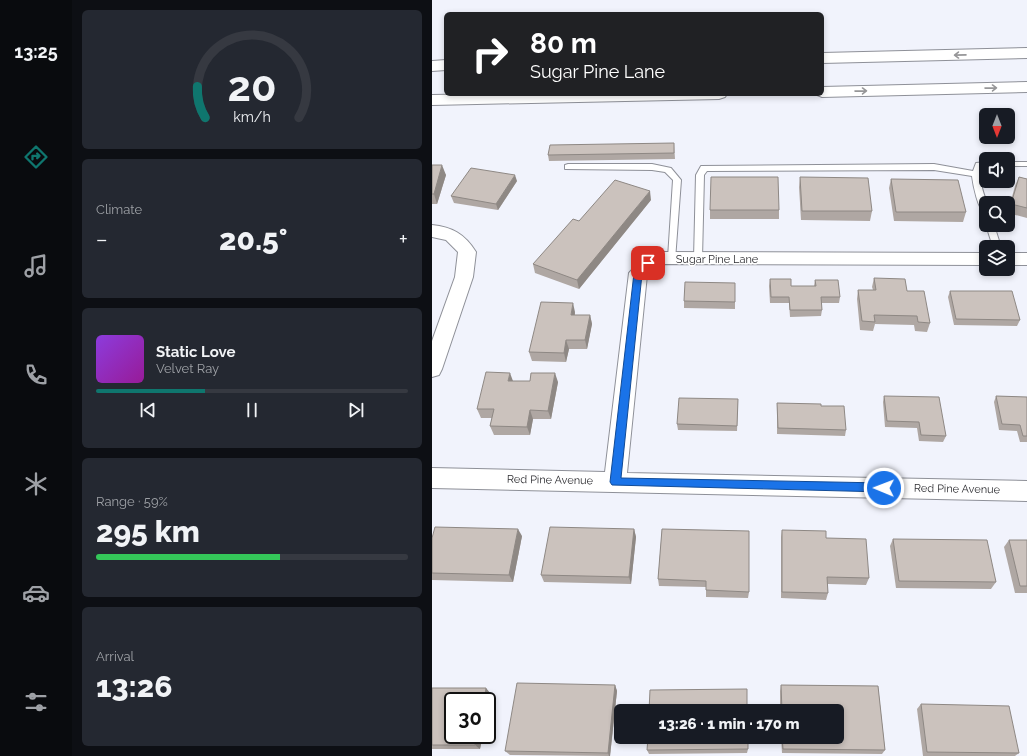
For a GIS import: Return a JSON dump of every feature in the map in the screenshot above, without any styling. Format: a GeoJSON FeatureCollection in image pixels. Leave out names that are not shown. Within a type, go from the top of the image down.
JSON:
{"type":"FeatureCollection","features":[{"type":"Feature","properties":{"kind":"highway"},"geometry":{"type":"LineString","coordinates":[[824,58],[1027,53]]}},
{"type":"Feature","properties":{"kind":"highway"},"geometry":{"type":"LineString","coordinates":[[432,66],[444,65]]}},
{"type":"Feature","properties":{"kind":"highway"},"geometry":{"type":"LineString","coordinates":[[824,92],[1027,87]]}},
{"type":"Feature","properties":{"kind":"highway"},"geometry":{"type":"LineString","coordinates":[[432,100],[524,96]]}},
{"type":"Feature","properties":{"kind":"street"},"geometry":{"type":"LineString","coordinates":[[432,231],[447,232],[456,237],[467,252],[464,277],[432,369]]}},
{"type":"Feature","properties":{"kind":"street","name":"Sugar Pine Lane"},"geometry":{"type":"LineString","coordinates":[[615,482],[638,273],[648,263],[663,258],[979,259]]}},
{"type":"Feature","properties":{"kind":"street"},"geometry":{"type":"LineString","coordinates":[[1015,259],[1027,259]]}},
{"type":"Feature","properties":{"kind":"street","name":"Red Pine Avenue"},"geometry":{"type":"LineString","coordinates":[[432,478],[1027,491]]}},
{"type":"Feature","properties":{"kind":"lane"},"geometry":{"type":"LineString","coordinates":[[1015,164],[1027,164]]}},
{"type":"Feature","properties":{"kind":"lane"},"geometry":{"type":"LineString","coordinates":[[568,167],[652,166],[668,170],[677,180],[672,258]]}},
{"type":"Feature","properties":{"kind":"lane"},"geometry":{"type":"LineString","coordinates":[[698,259],[700,175],[704,168],[934,167],[976,174]]}},
{"type":"Feature","properties":{"kind":"lane"},"geometry":{"type":"LineString","coordinates":[[979,167],[976,174],[982,196]]}},
{"type":"Feature","properties":{"kind":"building"},"geometry":{"type":"Polygon","coordinates":[[[674,143],[674,153],[548,155],[550,145],[674,143]]]}},
{"type":"Feature","properties":{"kind":"building"},"geometry":{"type":"Polygon","coordinates":[[[432,165],[442,165],[434,194],[432,194],[432,165]]]}},
{"type":"Feature","properties":{"kind":"building"},"geometry":{"type":"Polygon","coordinates":[[[471,168],[515,175],[496,204],[451,196],[471,168]]]}},
{"type":"Feature","properties":{"kind":"building"},"geometry":{"type":"Polygon","coordinates":[[[711,177],[778,177],[779,210],[710,210],[711,177]]]}},
{"type":"Feature","properties":{"kind":"building"},"geometry":{"type":"Polygon","coordinates":[[[800,177],[868,178],[872,211],[802,211],[800,177]]]}},
{"type":"Feature","properties":{"kind":"building"},"geometry":{"type":"Polygon","coordinates":[[[1019,177],[1027,179],[1027,208],[1015,205],[1015,196],[1013,196],[1019,177]]]}},
{"type":"Feature","properties":{"kind":"building"},"geometry":{"type":"Polygon","coordinates":[[[891,179],[958,180],[966,212],[896,212],[891,179]]]}},
{"type":"Feature","properties":{"kind":"building"},"geometry":{"type":"Polygon","coordinates":[[[615,180],[650,191],[577,280],[533,264],[573,219],[579,221],[615,180]]]}},
{"type":"Feature","properties":{"kind":"building"},"geometry":{"type":"Polygon","coordinates":[[[874,278],[905,279],[907,291],[924,291],[930,323],[918,322],[917,316],[874,315],[875,322],[862,321],[858,290],[876,290],[874,278]]]}},
{"type":"Feature","properties":{"kind":"building"},"geometry":{"type":"Polygon","coordinates":[[[770,279],[791,279],[791,286],[816,286],[815,280],[838,280],[840,297],[821,297],[822,310],[790,310],[789,297],[771,297],[770,279]]]}},
{"type":"Feature","properties":{"kind":"building"},"geometry":{"type":"Polygon","coordinates":[[[685,282],[735,283],[735,302],[684,301],[685,282]]]}},
{"type":"Feature","properties":{"kind":"building"},"geometry":{"type":"Polygon","coordinates":[[[950,291],[1012,291],[1020,320],[956,319],[950,291]]]}},
{"type":"Feature","properties":{"kind":"building"},"geometry":{"type":"Polygon","coordinates":[[[541,302],[573,303],[571,315],[590,315],[585,340],[566,340],[564,353],[529,352],[541,302]]]}},
{"type":"Feature","properties":{"kind":"building"},"geometry":{"type":"Polygon","coordinates":[[[486,372],[510,373],[508,381],[530,381],[531,373],[555,373],[548,411],[530,410],[527,427],[490,426],[494,409],[477,409],[486,372]]]}},
{"type":"Feature","properties":{"kind":"building"},"geometry":{"type":"Polygon","coordinates":[[[884,396],[939,397],[946,436],[921,435],[919,422],[887,421],[884,396]]]}},
{"type":"Feature","properties":{"kind":"building"},"geometry":{"type":"Polygon","coordinates":[[[996,396],[1027,397],[1027,436],[1023,436],[1020,425],[1002,424],[996,396]]]}},
{"type":"Feature","properties":{"kind":"building"},"geometry":{"type":"Polygon","coordinates":[[[679,398],[738,399],[737,426],[677,424],[679,398]]]}},
{"type":"Feature","properties":{"kind":"building"},"geometry":{"type":"Polygon","coordinates":[[[777,403],[844,406],[846,430],[778,428],[777,403]]]}},
{"type":"Feature","properties":{"kind":"building"},"geometry":{"type":"Polygon","coordinates":[[[435,527],[518,529],[509,575],[432,573],[432,538],[435,527]]]}},
{"type":"Feature","properties":{"kind":"building"},"geometry":{"type":"Polygon","coordinates":[[[550,527],[634,529],[629,577],[541,575],[550,527]]]}},
{"type":"Feature","properties":{"kind":"building"},"geometry":{"type":"Polygon","coordinates":[[[662,529],[749,531],[749,592],[706,590],[706,581],[658,579],[662,529]]]}},
{"type":"Feature","properties":{"kind":"building"},"geometry":{"type":"Polygon","coordinates":[[[782,530],[826,531],[826,538],[866,539],[869,578],[827,577],[828,593],[782,592],[782,530]]]}},
{"type":"Feature","properties":{"kind":"building"},"geometry":{"type":"Polygon","coordinates":[[[893,539],[987,540],[996,582],[899,581],[893,539]]]}},
{"type":"Feature","properties":{"kind":"building"},"geometry":{"type":"Polygon","coordinates":[[[1009,540],[1027,540],[1027,586],[1020,586],[1009,540]]]}},
{"type":"Feature","properties":{"kind":"building"},"geometry":{"type":"Polygon","coordinates":[[[517,683],[615,685],[608,753],[505,751],[517,683]]]}},
{"type":"Feature","properties":{"kind":"building"},"geometry":{"type":"Polygon","coordinates":[[[781,685],[878,686],[885,750],[783,749],[783,744],[844,744],[844,704],[782,704],[781,685]]]}},
{"type":"Feature","properties":{"kind":"building"},"geometry":{"type":"Polygon","coordinates":[[[432,688],[486,688],[485,692],[444,692],[444,744],[475,745],[432,745],[432,688]]]}},
{"type":"Feature","properties":{"kind":"building"},"geometry":{"type":"Polygon","coordinates":[[[747,689],[747,704],[649,704],[650,690],[747,689]]]}},
{"type":"Feature","properties":{"kind":"building"},"geometry":{"type":"Polygon","coordinates":[[[921,704],[1009,706],[1019,753],[927,752],[921,704]]]}},
{"type":"Feature","properties":{"kind":"building"},"geometry":{"type":"Polygon","coordinates":[[[647,744],[748,744],[748,749],[647,750],[647,744]]]}},
{"type":"Feature","properties":{"kind":"route"},"geometry":{"type":"LineString","coordinates":[[648,263],[638,273],[615,482],[884,488]]}}]}
